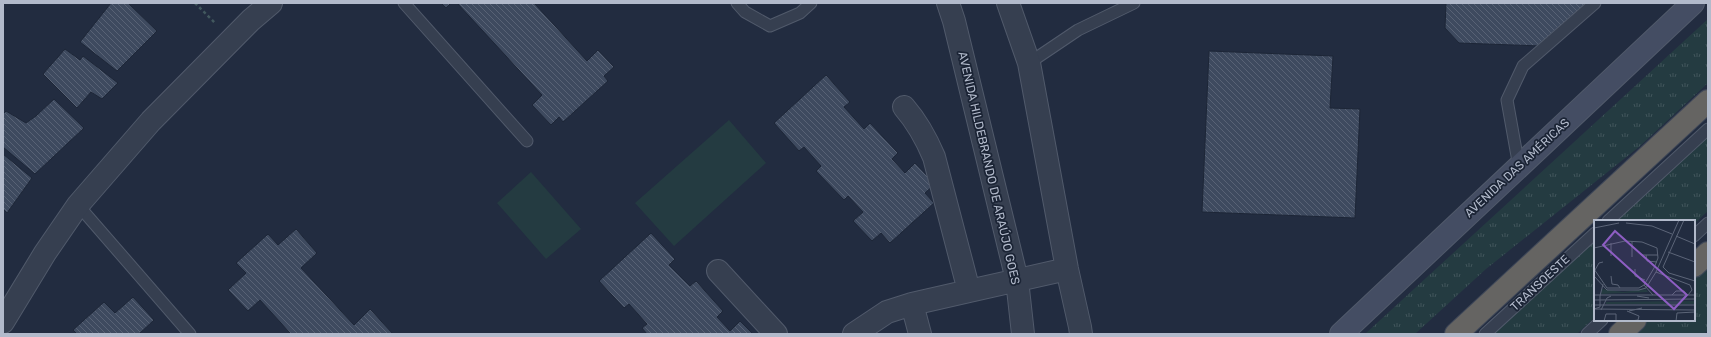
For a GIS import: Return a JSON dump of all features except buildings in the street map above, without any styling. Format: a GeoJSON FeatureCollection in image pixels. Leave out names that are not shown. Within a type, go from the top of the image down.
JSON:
{"type":"FeatureCollection","features":[{"type":"Feature","properties":{"kind":"highway"},"geometry":{"type":"LineString","coordinates":[[1456,334],[1708,101]]}},
{"type":"Feature","properties":{"kind":"highway"},"geometry":{"type":"LineString","coordinates":[[1695,265],[1708,253]]}},
{"type":"Feature","properties":{"kind":"highway"},"geometry":{"type":"LineString","coordinates":[[1620,334],[1635,321]]}},
{"type":"Feature","properties":{"kind":"main road","name":"AVENIDA DAS AMÉRICAS"},"geometry":{"type":"LineString","coordinates":[[1341,334],[1693,3]]}},
{"type":"Feature","properties":{"kind":"street"},"geometry":{"type":"LineString","coordinates":[[3,322],[45,253],[78,205],[151,121],[271,3]]}},
{"type":"Feature","properties":{"kind":"street","name":"AVENIDA HILDEBRANDO DE ARAÚJO GOES"},"geometry":{"type":"LineString","coordinates":[[948,3],[954,21],[1017,280],[1023,334]]}},
{"type":"Feature","properties":{"kind":"street"},"geometry":{"type":"LineString","coordinates":[[1008,3],[1029,63],[1067,270],[1080,327],[1080,334]]}},
{"type":"Feature","properties":{"kind":"street"},"geometry":{"type":"LineString","coordinates":[[904,107],[926,137],[934,157],[969,291]]}},
{"type":"Feature","properties":{"kind":"street"},"geometry":{"type":"LineString","coordinates":[[854,334],[887,312],[912,304],[1067,270]]}},
{"type":"Feature","properties":{"kind":"street"},"geometry":{"type":"LineString","coordinates":[[718,271],[776,334]]}},
{"type":"Feature","properties":{"kind":"street"},"geometry":{"type":"LineString","coordinates":[[912,304],[920,334]]}},
{"type":"Feature","properties":{"kind":"lane"},"geometry":{"type":"LineString","coordinates":[[404,3],[527,141]]}},
{"type":"Feature","properties":{"kind":"lane"},"geometry":{"type":"LineString","coordinates":[[737,3],[745,12],[770,26],[800,13],[811,3]]}},
{"type":"Feature","properties":{"kind":"lane"},"geometry":{"type":"LineString","coordinates":[[1029,63],[1078,30],[1134,3]]}},
{"type":"Feature","properties":{"kind":"lane"},"geometry":{"type":"LineString","coordinates":[[1519,167],[1506,100],[1523,66],[1595,3]]}},
{"type":"Feature","properties":{"kind":"lane"},"geometry":{"type":"LineString","coordinates":[[1609,220],[1708,129]]}},
{"type":"Feature","properties":{"kind":"lane"},"geometry":{"type":"LineString","coordinates":[[78,205],[190,334]]}},
{"type":"Feature","properties":{"kind":"lane"},"geometry":{"type":"LineString","coordinates":[[1695,235],[1708,224]]}},
{"type":"Feature","properties":{"kind":"lane","name":"TRANSOESTE"},"geometry":{"type":"LineString","coordinates":[[1485,334],[1594,234]]}},
{"type":"Feature","properties":{"kind":"lane"},"geometry":{"type":"LineString","coordinates":[[1587,334],[1601,321]]}},
{"type":"Feature","properties":{"kind":"path"},"geometry":{"type":"LineString","coordinates":[[195,3],[232,40]]}},
{"type":"Feature","properties":{"kind":"green space"},"geometry":{"type":"Polygon","coordinates":[[[1708,19],[1708,83],[1639,147],[1486,269],[1415,334],[1365,334],[1708,19]]]}},
{"type":"Feature","properties":{"kind":"green space"},"geometry":{"type":"Polygon","coordinates":[[[729,120],[766,163],[674,246],[635,203],[729,120]]]}},
{"type":"Feature","properties":{"kind":"green space"},"geometry":{"type":"Polygon","coordinates":[[[1708,134],[1708,211],[1695,223],[1695,220],[1614,220],[1708,134]]]}},
{"type":"Feature","properties":{"kind":"green space"},"geometry":{"type":"Polygon","coordinates":[[[531,172],[581,229],[546,259],[497,203],[531,172]]]}},
{"type":"Feature","properties":{"kind":"green space"},"geometry":{"type":"Polygon","coordinates":[[[1594,239],[1594,318],[1577,334],[1491,334],[1594,239]]]}},
{"type":"Feature","properties":{"kind":"green space"},"geometry":{"type":"Polygon","coordinates":[[[1708,262],[1708,330],[1704,334],[1630,334],[1645,321],[1695,321],[1695,274],[1708,262]]]}}]}
